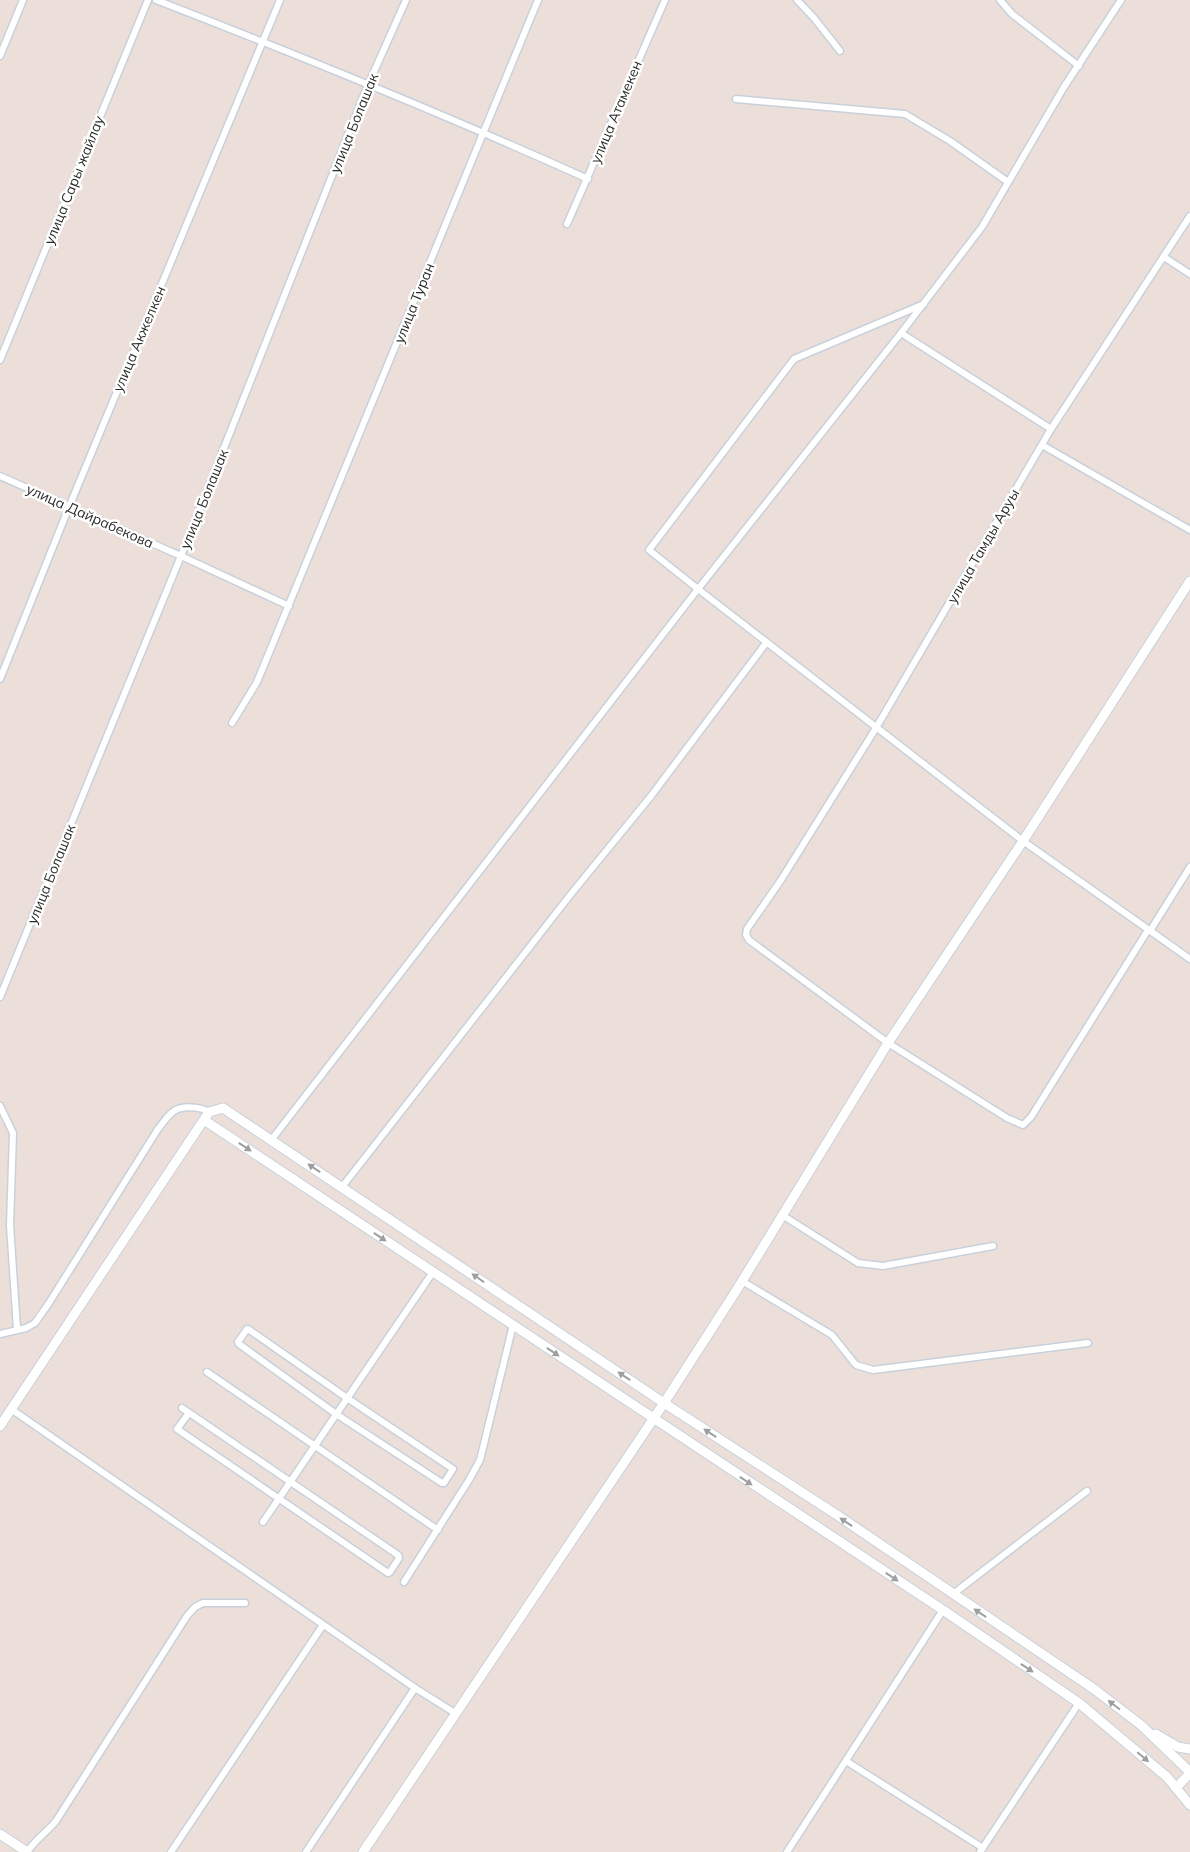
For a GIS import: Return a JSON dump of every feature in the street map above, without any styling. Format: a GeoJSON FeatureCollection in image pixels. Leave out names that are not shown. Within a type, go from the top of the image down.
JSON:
{"type":"FeatureCollection","features":[{"type":"Feature","properties":{"kind":"street"},"geometry":{"type":"LineString","coordinates":[[0,56],[23,0]]}},
{"type":"Feature","properties":{"kind":"street","name":"улица Сары жайлау"},"geometry":{"type":"LineString","coordinates":[[0,360],[148,0]]}},
{"type":"Feature","properties":{"kind":"street"},"geometry":{"type":"LineString","coordinates":[[156,0],[263,41],[483,132],[588,178]]}},
{"type":"Feature","properties":{"kind":"street","name":"улица Акжелкен"},"geometry":{"type":"LineString","coordinates":[[0,679],[280,0]]}},
{"type":"Feature","properties":{"kind":"street","name":"улица Болашак"},"geometry":{"type":"LineString","coordinates":[[0,997],[181,556],[368,85],[406,0]]}},
{"type":"Feature","properties":{"kind":"street","name":"улица Туран"},"geometry":{"type":"LineString","coordinates":[[232,722],[257,682],[290,606],[538,0]]}},
{"type":"Feature","properties":{"kind":"street","name":"улица Атамекен"},"geometry":{"type":"LineString","coordinates":[[567,224],[665,0]]}},
{"type":"Feature","properties":{"kind":"street"},"geometry":{"type":"LineString","coordinates":[[797,0],[840,50]]}},
{"type":"Feature","properties":{"kind":"street"},"geometry":{"type":"LineString","coordinates":[[1000,0],[1012,14],[1079,66]]}},
{"type":"Feature","properties":{"kind":"street"},"geometry":{"type":"LineString","coordinates":[[272,1139],[698,590],[924,304],[982,227],[1064,88],[1121,0]]}},
{"type":"Feature","properties":{"kind":"street"},"geometry":{"type":"LineString","coordinates":[[736,99],[905,114],[950,141],[1008,182]]}},
{"type":"Feature","properties":{"kind":"street","name":"улица Тамды Аруы"},"geometry":{"type":"LineString","coordinates":[[1149,930],[1031,1117],[1023,1125],[1007,1118],[888,1043],[749,940],[746,935],[747,929],[781,880],[876,728],[1051,429],[1190,216]]}},
{"type":"Feature","properties":{"kind":"street"},"geometry":{"type":"LineString","coordinates":[[1164,257],[1190,274]]}},
{"type":"Feature","properties":{"kind":"street"},"geometry":{"type":"LineString","coordinates":[[924,304],[794,359],[649,550],[1023,841],[1190,960]]}},
{"type":"Feature","properties":{"kind":"street"},"geometry":{"type":"LineString","coordinates":[[901,333],[1051,429]]}},
{"type":"Feature","properties":{"kind":"street"},"geometry":{"type":"LineString","coordinates":[[1042,445],[1190,530]]}},
{"type":"Feature","properties":{"kind":"street","name":"улица Дайрабекова"},"geometry":{"type":"LineString","coordinates":[[0,476],[290,606]]}},
{"type":"Feature","properties":{"kind":"street"},"geometry":{"type":"LineString","coordinates":[[363,1852],[664,1403],[742,1281],[888,1043],[1023,841],[1190,581]]}},
{"type":"Feature","properties":{"kind":"street"},"geometry":{"type":"LineString","coordinates":[[342,1187],[571,894],[651,796],[766,642]]}},
{"type":"Feature","properties":{"kind":"street"},"geometry":{"type":"LineString","coordinates":[[1149,930],[1190,867]]}},
{"type":"Feature","properties":{"kind":"street"},"geometry":{"type":"LineString","coordinates":[[0,1106],[13,1133],[10,1225],[17,1329]]}},
{"type":"Feature","properties":{"kind":"street"},"geometry":{"type":"LineString","coordinates":[[0,1426],[206,1116],[223,1108],[664,1403],[837,1515],[1094,1689],[1141,1725],[1178,1747],[1190,1749]]}},
{"type":"Feature","properties":{"kind":"street"},"geometry":{"type":"LineString","coordinates":[[0,1334],[26,1328],[35,1322],[50,1303],[158,1129],[175,1110],[203,1109],[206,1116],[433,1272],[943,1610],[1079,1703],[1167,1777],[1190,1805]]}},
{"type":"Feature","properties":{"kind":"street"},"geometry":{"type":"LineString","coordinates":[[782,1215],[858,1263],[872,1266],[883,1266],[993,1246]]}},
{"type":"Feature","properties":{"kind":"street"},"geometry":{"type":"LineString","coordinates":[[264,1522],[433,1272]]}},
{"type":"Feature","properties":{"kind":"street"},"geometry":{"type":"LineString","coordinates":[[742,1281],[832,1334],[856,1365],[865,1369],[873,1370],[1088,1343]]}},
{"type":"Feature","properties":{"kind":"street"},"geometry":{"type":"LineString","coordinates":[[404,1582],[480,1460],[512,1325]]}},
{"type":"Feature","properties":{"kind":"street"},"geometry":{"type":"LineString","coordinates":[[247,1329],[454,1470],[442,1483],[336,1414],[239,1344],[238,1342],[247,1329]]}},
{"type":"Feature","properties":{"kind":"street"},"geometry":{"type":"LineString","coordinates":[[207,1372],[438,1530]]}},
{"type":"Feature","properties":{"kind":"street"},"geometry":{"type":"LineString","coordinates":[[649,1393],[660,1393],[675,1386]]}},
{"type":"Feature","properties":{"kind":"street"},"geometry":{"type":"LineString","coordinates":[[675,1386],[674,1399],[680,1413]]}},
{"type":"Feature","properties":{"kind":"street"},"geometry":{"type":"LineString","coordinates":[[182,1408],[398,1555],[399,1558],[390,1572],[388,1573],[177,1429],[188,1413]]}},
{"type":"Feature","properties":{"kind":"street"},"geometry":{"type":"LineString","coordinates":[[11,1409],[415,1688],[455,1713]]}},
{"type":"Feature","properties":{"kind":"street"},"geometry":{"type":"LineString","coordinates":[[953,1594],[1087,1491]]}},
{"type":"Feature","properties":{"kind":"street"},"geometry":{"type":"LineString","coordinates":[[0,1834],[27,1852],[34,1842],[56,1821],[187,1616],[203,1603],[245,1603]]}},
{"type":"Feature","properties":{"kind":"street"},"geometry":{"type":"LineString","coordinates":[[787,1852],[943,1610]]}},
{"type":"Feature","properties":{"kind":"street"},"geometry":{"type":"LineString","coordinates":[[171,1852],[323,1625]]}},
{"type":"Feature","properties":{"kind":"street"},"geometry":{"type":"LineString","coordinates":[[306,1852],[415,1688]]}},
{"type":"Feature","properties":{"kind":"street"},"geometry":{"type":"LineString","coordinates":[[846,1761],[982,1850],[1079,1703]]}},
{"type":"Feature","properties":{"kind":"street"},"geometry":{"type":"LineString","coordinates":[[1141,1725],[1190,1773],[1176,1788]]}}]}
